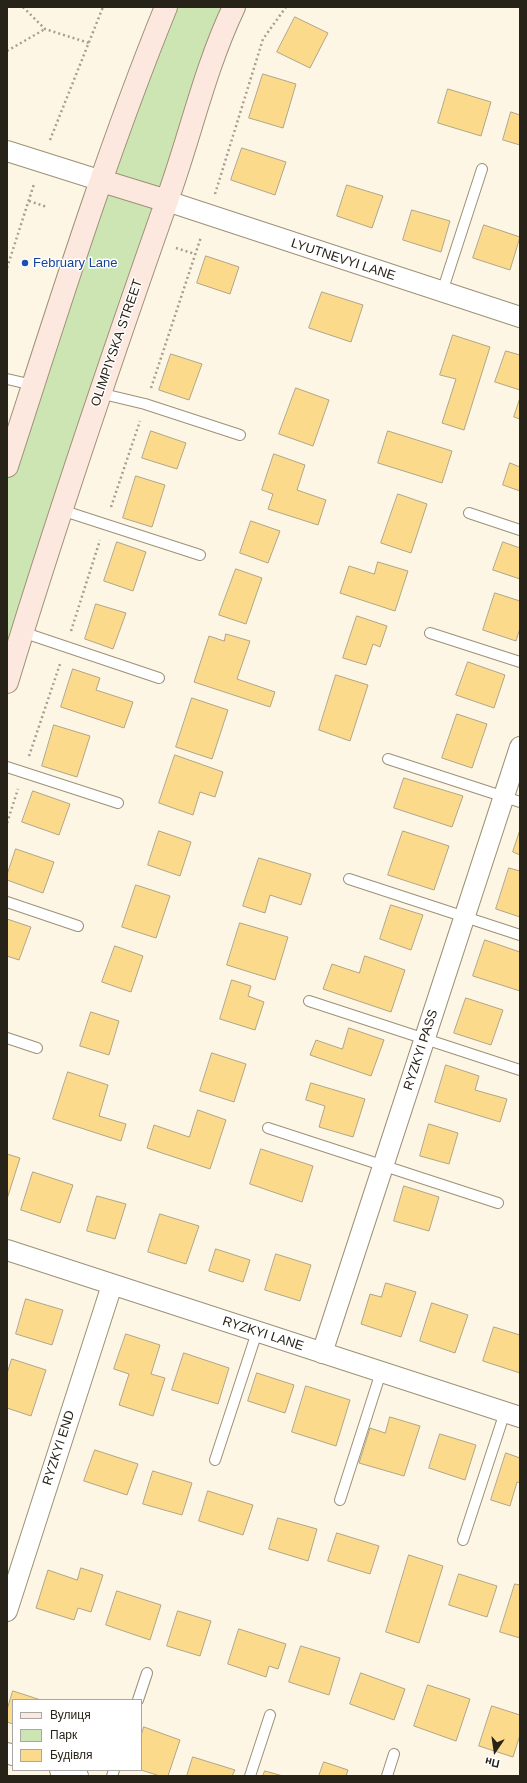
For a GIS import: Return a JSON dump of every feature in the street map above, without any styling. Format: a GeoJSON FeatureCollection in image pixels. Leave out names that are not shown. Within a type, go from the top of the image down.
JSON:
{"type":"FeatureCollection","features":[{"type":"Feature","properties":{"kind":"main road"},"geometry":{"type":"LineString","coordinates":[[7,466],[102,181],[143,63],[166,7]]}},
{"type":"Feature","properties":{"kind":"main road","name":"OLIMPIYSKA STREET"},"geometry":{"type":"LineString","coordinates":[[7,682],[99,393],[167,201],[216,49],[234,7]]}},
{"type":"Feature","properties":{"kind":"main road"},"geometry":{"type":"LineString","coordinates":[[102,181],[167,201]]}},
{"type":"Feature","properties":{"kind":"street"},"geometry":{"type":"LineString","coordinates":[[7,151],[102,181]]}},
{"type":"Feature","properties":{"kind":"street","name":"LYUTNEVYI LANE"},"geometry":{"type":"LineString","coordinates":[[167,201],[520,318]]}},
{"type":"Feature","properties":{"kind":"street","name":"RYZKYI PASS"},"geometry":{"type":"LineString","coordinates":[[322,1353],[465,917],[512,799],[520,747]]}},
{"type":"Feature","properties":{"kind":"street","name":"RYZKYI LANE"},"geometry":{"type":"LineString","coordinates":[[7,1250],[512,1415]]}},
{"type":"Feature","properties":{"kind":"street","name":"RYZKYI END"},"geometry":{"type":"LineString","coordinates":[[7,1611],[112,1284]]}},
{"type":"Feature","properties":{"kind":"street"},"geometry":{"type":"LineString","coordinates":[[63,1771],[78,1776]]}},
{"type":"Feature","properties":{"kind":"lane"},"geometry":{"type":"LineString","coordinates":[[442,292],[482,169]]}},
{"type":"Feature","properties":{"kind":"lane"},"geometry":{"type":"LineString","coordinates":[[7,379],[33,385]]}},
{"type":"Feature","properties":{"kind":"lane"},"geometry":{"type":"LineString","coordinates":[[99,393],[145,404],[240,435]]}},
{"type":"Feature","properties":{"kind":"lane"},"geometry":{"type":"LineString","coordinates":[[61,510],[200,555]]}},
{"type":"Feature","properties":{"kind":"lane"},"geometry":{"type":"LineString","coordinates":[[469,513],[520,530]]}},
{"type":"Feature","properties":{"kind":"lane"},"geometry":{"type":"LineString","coordinates":[[22,632],[159,678]]}},
{"type":"Feature","properties":{"kind":"lane"},"geometry":{"type":"LineString","coordinates":[[430,633],[520,662]]}},
{"type":"Feature","properties":{"kind":"lane"},"geometry":{"type":"LineString","coordinates":[[388,759],[512,799]]}},
{"type":"Feature","properties":{"kind":"lane"},"geometry":{"type":"LineString","coordinates":[[7,767],[118,803]]}},
{"type":"Feature","properties":{"kind":"lane"},"geometry":{"type":"LineString","coordinates":[[349,879],[520,935]]}},
{"type":"Feature","properties":{"kind":"lane"},"geometry":{"type":"LineString","coordinates":[[7,902],[78,926]]}},
{"type":"Feature","properties":{"kind":"lane"},"geometry":{"type":"LineString","coordinates":[[309,1001],[520,1070]]}},
{"type":"Feature","properties":{"kind":"lane"},"geometry":{"type":"LineString","coordinates":[[7,1038],[37,1048]]}},
{"type":"Feature","properties":{"kind":"lane"},"geometry":{"type":"LineString","coordinates":[[268,1128],[498,1203]]}},
{"type":"Feature","properties":{"kind":"lane"},"geometry":{"type":"LineString","coordinates":[[215,1460],[257,1332]]}},
{"type":"Feature","properties":{"kind":"lane"},"geometry":{"type":"LineString","coordinates":[[340,1500],[381,1372]]}},
{"type":"Feature","properties":{"kind":"lane"},"geometry":{"type":"LineString","coordinates":[[463,1540],[512,1415]]}},
{"type":"Feature","properties":{"kind":"lane"},"geometry":{"type":"LineString","coordinates":[[138,1699],[147,1673]]}},
{"type":"Feature","properties":{"kind":"lane"},"geometry":{"type":"LineString","coordinates":[[250,1776],[270,1714]]}},
{"type":"Feature","properties":{"kind":"lane"},"geometry":{"type":"LineString","coordinates":[[387,1776],[394,1754]]}},
{"type":"Feature","properties":{"kind":"path"},"geometry":{"type":"LineString","coordinates":[[23,7],[45,29],[90,43],[104,7]]}},
{"type":"Feature","properties":{"kind":"path"},"geometry":{"type":"LineString","coordinates":[[215,192],[263,39],[286,7]]}},
{"type":"Feature","properties":{"kind":"path"},"geometry":{"type":"LineString","coordinates":[[7,51],[45,29]]}},
{"type":"Feature","properties":{"kind":"path"},"geometry":{"type":"LineString","coordinates":[[29,201],[47,207]]}},
{"type":"Feature","properties":{"kind":"path"},"geometry":{"type":"LineString","coordinates":[[176,248],[195,254]]}},
{"type":"Feature","properties":{"kind":"green space"},"geometry":{"type":"Polygon","coordinates":[[[166,7],[234,7],[7,683],[7,473],[166,7]]]}},
{"type":"Feature","properties":{"kind":"building"},"geometry":{"type":"Polygon","coordinates":[[[295,17],[328,33],[310,68],[277,52],[295,17]]]}},
{"type":"Feature","properties":{"kind":"building"},"geometry":{"type":"Polygon","coordinates":[[[263,74],[296,84],[283,128],[249,118],[263,74]]]}},
{"type":"Feature","properties":{"kind":"building"},"geometry":{"type":"Polygon","coordinates":[[[448,89],[491,102],[481,136],[438,123],[448,89]]]}},
{"type":"Feature","properties":{"kind":"building"},"geometry":{"type":"Polygon","coordinates":[[[511,112],[520,115],[520,145],[503,140],[511,112]]]}},
{"type":"Feature","properties":{"kind":"building"},"geometry":{"type":"Polygon","coordinates":[[[242,148],[286,162],[275,195],[231,180],[242,148]]]}},
{"type":"Feature","properties":{"kind":"building"},"geometry":{"type":"Polygon","coordinates":[[[347,185],[383,196],[372,228],[337,216],[347,185]]]}},
{"type":"Feature","properties":{"kind":"building"},"geometry":{"type":"Polygon","coordinates":[[[412,210],[450,221],[441,252],[403,240],[412,210]]]}},
{"type":"Feature","properties":{"kind":"building"},"geometry":{"type":"Polygon","coordinates":[[[484,225],[520,237],[510,270],[473,258],[484,225]]]}},
{"type":"Feature","properties":{"kind":"building"},"geometry":{"type":"Polygon","coordinates":[[[206,256],[239,267],[230,294],[197,283],[206,256]]]}},
{"type":"Feature","properties":{"kind":"building"},"geometry":{"type":"Polygon","coordinates":[[[322,292],[363,305],[351,342],[309,328],[322,292]]]}},
{"type":"Feature","properties":{"kind":"building"},"geometry":{"type":"Polygon","coordinates":[[[453,335],[490,347],[464,430],[442,423],[456,379],[440,375],[453,335]]]}},
{"type":"Feature","properties":{"kind":"building"},"geometry":{"type":"Polygon","coordinates":[[[506,351],[520,355],[520,390],[495,382],[506,351]]]}},
{"type":"Feature","properties":{"kind":"building"},"geometry":{"type":"Polygon","coordinates":[[[171,354],[202,364],[189,400],[159,390],[171,354]]]}},
{"type":"Feature","properties":{"kind":"building"},"geometry":{"type":"Polygon","coordinates":[[[296,388],[329,400],[313,446],[279,434],[296,388]]]}},
{"type":"Feature","properties":{"kind":"building"},"geometry":{"type":"Polygon","coordinates":[[[520,398],[520,419],[514,417],[520,398]]]}},
{"type":"Feature","properties":{"kind":"building"},"geometry":{"type":"Polygon","coordinates":[[[151,431],[186,443],[177,469],[142,458],[151,431]]]}},
{"type":"Feature","properties":{"kind":"building"},"geometry":{"type":"Polygon","coordinates":[[[388,431],[452,451],[442,483],[378,463],[388,431]]]}},
{"type":"Feature","properties":{"kind":"building"},"geometry":{"type":"Polygon","coordinates":[[[274,454],[305,465],[297,490],[326,500],[318,525],[268,509],[273,494],[262,490],[274,454]]]}},
{"type":"Feature","properties":{"kind":"building"},"geometry":{"type":"Polygon","coordinates":[[[510,463],[520,467],[520,491],[503,485],[510,463]]]}},
{"type":"Feature","properties":{"kind":"building"},"geometry":{"type":"Polygon","coordinates":[[[136,476],[165,485],[152,527],[123,518],[136,476]]]}},
{"type":"Feature","properties":{"kind":"building"},"geometry":{"type":"Polygon","coordinates":[[[398,494],[427,504],[411,553],[381,543],[398,494]]]}},
{"type":"Feature","properties":{"kind":"building"},"geometry":{"type":"Polygon","coordinates":[[[251,521],[280,531],[268,563],[240,553],[251,521]]]}},
{"type":"Feature","properties":{"kind":"building"},"geometry":{"type":"Polygon","coordinates":[[[117,542],[146,552],[133,591],[104,581],[117,542]]]}},
{"type":"Feature","properties":{"kind":"building"},"geometry":{"type":"Polygon","coordinates":[[[503,542],[520,548],[520,579],[493,570],[503,542]]]}},
{"type":"Feature","properties":{"kind":"building"},"geometry":{"type":"Polygon","coordinates":[[[378,562],[408,571],[395,611],[340,593],[349,566],[374,574],[378,562]]]}},
{"type":"Feature","properties":{"kind":"building"},"geometry":{"type":"Polygon","coordinates":[[[236,569],[262,578],[246,624],[219,615],[236,569]]]}},
{"type":"Feature","properties":{"kind":"building"},"geometry":{"type":"Polygon","coordinates":[[[495,593],[520,601],[520,628],[516,641],[483,630],[495,593]]]}},
{"type":"Feature","properties":{"kind":"building"},"geometry":{"type":"Polygon","coordinates":[[[96,604],[126,613],[113,649],[85,639],[96,604]]]}},
{"type":"Feature","properties":{"kind":"building"},"geometry":{"type":"Polygon","coordinates":[[[357,616],[387,626],[380,647],[373,644],[366,665],[343,658],[357,616]]]}},
{"type":"Feature","properties":{"kind":"building"},"geometry":{"type":"Polygon","coordinates":[[[226,634],[250,641],[237,679],[275,692],[270,707],[194,682],[209,636],[224,641],[226,634]]]}},
{"type":"Feature","properties":{"kind":"building"},"geometry":{"type":"Polygon","coordinates":[[[468,662],[505,675],[494,708],[456,695],[468,662]]]}},
{"type":"Feature","properties":{"kind":"building"},"geometry":{"type":"Polygon","coordinates":[[[73,669],[100,678],[96,690],[133,702],[124,728],[61,707],[73,669]]]}},
{"type":"Feature","properties":{"kind":"building"},"geometry":{"type":"Polygon","coordinates":[[[336,675],[368,685],[350,741],[319,730],[336,675]]]}},
{"type":"Feature","properties":{"kind":"building"},"geometry":{"type":"Polygon","coordinates":[[[192,698],[228,710],[212,759],[176,747],[192,698]]]}},
{"type":"Feature","properties":{"kind":"building"},"geometry":{"type":"Polygon","coordinates":[[[457,714],[487,724],[472,768],[442,758],[457,714]]]}},
{"type":"Feature","properties":{"kind":"building"},"geometry":{"type":"Polygon","coordinates":[[[54,725],[90,736],[77,777],[42,766],[54,725]]]}},
{"type":"Feature","properties":{"kind":"building"},"geometry":{"type":"Polygon","coordinates":[[[175,755],[223,772],[215,797],[200,792],[193,815],[159,803],[175,755]]]}},
{"type":"Feature","properties":{"kind":"building"},"geometry":{"type":"Polygon","coordinates":[[[404,778],[463,796],[452,827],[394,808],[404,778]]]}},
{"type":"Feature","properties":{"kind":"building"},"geometry":{"type":"Polygon","coordinates":[[[33,791],[70,804],[59,835],[22,822],[33,791]]]}},
{"type":"Feature","properties":{"kind":"building"},"geometry":{"type":"Polygon","coordinates":[[[520,830],[520,855],[513,852],[520,830]]]}},
{"type":"Feature","properties":{"kind":"building"},"geometry":{"type":"Polygon","coordinates":[[[159,831],[191,842],[180,876],[148,865],[159,831]]]}},
{"type":"Feature","properties":{"kind":"building"},"geometry":{"type":"Polygon","coordinates":[[[403,831],[449,846],[434,890],[388,875],[403,831]]]}},
{"type":"Feature","properties":{"kind":"building"},"geometry":{"type":"Polygon","coordinates":[[[16,849],[54,862],[43,893],[7,880],[7,875],[16,849]]]}},
{"type":"Feature","properties":{"kind":"building"},"geometry":{"type":"Polygon","coordinates":[[[259,858],[311,874],[301,905],[270,895],[265,913],[243,906],[259,858]]]}},
{"type":"Feature","properties":{"kind":"building"},"geometry":{"type":"Polygon","coordinates":[[[509,868],[520,871],[520,917],[496,909],[509,868]]]}},
{"type":"Feature","properties":{"kind":"building"},"geometry":{"type":"Polygon","coordinates":[[[136,885],[170,896],[156,938],[122,927],[136,885]]]}},
{"type":"Feature","properties":{"kind":"building"},"geometry":{"type":"Polygon","coordinates":[[[391,905],[423,915],[411,950],[380,939],[391,905]]]}},
{"type":"Feature","properties":{"kind":"building"},"geometry":{"type":"Polygon","coordinates":[[[7,919],[31,927],[19,960],[7,956],[7,919]]]}},
{"type":"Feature","properties":{"kind":"building"},"geometry":{"type":"Polygon","coordinates":[[[240,923],[288,937],[275,980],[227,965],[240,923]]]}},
{"type":"Feature","properties":{"kind":"building"},"geometry":{"type":"Polygon","coordinates":[[[485,940],[520,952],[520,991],[473,976],[485,940]]]}},
{"type":"Feature","properties":{"kind":"building"},"geometry":{"type":"Polygon","coordinates":[[[115,946],[143,956],[131,992],[102,982],[115,946]]]}},
{"type":"Feature","properties":{"kind":"building"},"geometry":{"type":"Polygon","coordinates":[[[365,956],[405,970],[391,1012],[323,989],[332,964],[359,973],[365,956]]]}},
{"type":"Feature","properties":{"kind":"building"},"geometry":{"type":"Polygon","coordinates":[[[232,980],[251,986],[248,996],[264,1002],[255,1030],[220,1019],[232,980]]]}},
{"type":"Feature","properties":{"kind":"building"},"geometry":{"type":"Polygon","coordinates":[[[466,998],[503,1010],[491,1045],[454,1033],[466,998]]]}},
{"type":"Feature","properties":{"kind":"building"},"geometry":{"type":"Polygon","coordinates":[[[91,1012],[119,1021],[109,1055],[80,1046],[91,1012]]]}},
{"type":"Feature","properties":{"kind":"building"},"geometry":{"type":"Polygon","coordinates":[[[349,1028],[384,1040],[371,1076],[310,1055],[316,1040],[342,1049],[349,1028]]]}},
{"type":"Feature","properties":{"kind":"building"},"geometry":{"type":"Polygon","coordinates":[[[212,1053],[246,1064],[234,1102],[200,1091],[212,1053]]]}},
{"type":"Feature","properties":{"kind":"building"},"geometry":{"type":"Polygon","coordinates":[[[446,1065],[479,1076],[475,1090],[507,1099],[500,1122],[435,1102],[446,1065]]]}},
{"type":"Feature","properties":{"kind":"building"},"geometry":{"type":"Polygon","coordinates":[[[68,1072],[108,1085],[99,1116],[126,1124],[121,1141],[53,1119],[68,1072]]]}},
{"type":"Feature","properties":{"kind":"building"},"geometry":{"type":"Polygon","coordinates":[[[311,1083],[365,1099],[353,1137],[319,1127],[325,1106],[306,1100],[311,1083]]]}},
{"type":"Feature","properties":{"kind":"building"},"geometry":{"type":"Polygon","coordinates":[[[198,1110],[226,1120],[210,1169],[147,1148],[154,1125],[189,1137],[198,1110]]]}},
{"type":"Feature","properties":{"kind":"building"},"geometry":{"type":"Polygon","coordinates":[[[429,1124],[458,1133],[449,1164],[420,1156],[429,1124]]]}},
{"type":"Feature","properties":{"kind":"building"},"geometry":{"type":"Polygon","coordinates":[[[261,1149],[313,1166],[302,1202],[250,1184],[261,1149]]]}},
{"type":"Feature","properties":{"kind":"building"},"geometry":{"type":"Polygon","coordinates":[[[7,1154],[20,1158],[7,1199],[7,1154]]]}},
{"type":"Feature","properties":{"kind":"building"},"geometry":{"type":"Polygon","coordinates":[[[33,1172],[73,1185],[60,1223],[21,1210],[33,1172]]]}},
{"type":"Feature","properties":{"kind":"building"},"geometry":{"type":"Polygon","coordinates":[[[404,1186],[439,1197],[429,1231],[394,1221],[404,1186]]]}},
{"type":"Feature","properties":{"kind":"building"},"geometry":{"type":"Polygon","coordinates":[[[97,1196],[126,1204],[115,1239],[87,1231],[97,1196]]]}},
{"type":"Feature","properties":{"kind":"building"},"geometry":{"type":"Polygon","coordinates":[[[160,1214],[199,1226],[186,1264],[148,1252],[160,1214]]]}},
{"type":"Feature","properties":{"kind":"building"},"geometry":{"type":"Polygon","coordinates":[[[216,1249],[250,1260],[243,1282],[209,1271],[216,1249]]]}},
{"type":"Feature","properties":{"kind":"building"},"geometry":{"type":"Polygon","coordinates":[[[276,1254],[311,1265],[300,1301],[265,1290],[276,1254]]]}},
{"type":"Feature","properties":{"kind":"building"},"geometry":{"type":"Polygon","coordinates":[[[386,1283],[416,1292],[401,1337],[361,1324],[370,1294],[381,1297],[386,1283]]]}},
{"type":"Feature","properties":{"kind":"building"},"geometry":{"type":"Polygon","coordinates":[[[26,1299],[63,1310],[52,1345],[16,1334],[26,1299]]]}},
{"type":"Feature","properties":{"kind":"building"},"geometry":{"type":"Polygon","coordinates":[[[432,1303],[468,1315],[455,1353],[420,1341],[432,1303]]]}},
{"type":"Feature","properties":{"kind":"building"},"geometry":{"type":"Polygon","coordinates":[[[494,1327],[520,1335],[520,1373],[483,1361],[494,1327]]]}},
{"type":"Feature","properties":{"kind":"building"},"geometry":{"type":"Polygon","coordinates":[[[126,1334],[160,1345],[151,1374],[165,1378],[153,1416],[119,1405],[129,1374],[114,1369],[126,1334]]]}},
{"type":"Feature","properties":{"kind":"building"},"geometry":{"type":"Polygon","coordinates":[[[184,1353],[229,1368],[218,1404],[172,1390],[184,1353]]]}},
{"type":"Feature","properties":{"kind":"building"},"geometry":{"type":"Polygon","coordinates":[[[12,1359],[46,1370],[31,1416],[7,1408],[7,1374],[12,1359]]]}},
{"type":"Feature","properties":{"kind":"building"},"geometry":{"type":"Polygon","coordinates":[[[257,1373],[294,1385],[285,1413],[248,1401],[257,1373]]]}},
{"type":"Feature","properties":{"kind":"building"},"geometry":{"type":"Polygon","coordinates":[[[306,1386],[350,1400],[336,1446],[292,1432],[306,1386]]]}},
{"type":"Feature","properties":{"kind":"building"},"geometry":{"type":"Polygon","coordinates":[[[390,1417],[420,1426],[404,1476],[359,1463],[370,1428],[385,1433],[390,1417]]]}},
{"type":"Feature","properties":{"kind":"building"},"geometry":{"type":"Polygon","coordinates":[[[440,1434],[476,1445],[465,1480],[429,1468],[440,1434]]]}},
{"type":"Feature","properties":{"kind":"building"},"geometry":{"type":"Polygon","coordinates":[[[95,1450],[138,1464],[127,1495],[84,1481],[95,1450]]]}},
{"type":"Feature","properties":{"kind":"building"},"geometry":{"type":"Polygon","coordinates":[[[506,1453],[520,1458],[520,1483],[517,1482],[510,1506],[491,1500],[506,1453]]]}},
{"type":"Feature","properties":{"kind":"building"},"geometry":{"type":"Polygon","coordinates":[[[153,1471],[192,1483],[182,1515],[143,1504],[153,1471]]]}},
{"type":"Feature","properties":{"kind":"building"},"geometry":{"type":"Polygon","coordinates":[[[208,1491],[253,1505],[243,1535],[199,1521],[208,1491]]]}},
{"type":"Feature","properties":{"kind":"building"},"geometry":{"type":"Polygon","coordinates":[[[278,1518],[317,1529],[308,1561],[269,1549],[278,1518]]]}},
{"type":"Feature","properties":{"kind":"building"},"geometry":{"type":"Polygon","coordinates":[[[337,1533],[379,1546],[370,1574],[328,1561],[337,1533]]]}},
{"type":"Feature","properties":{"kind":"building"},"geometry":{"type":"Polygon","coordinates":[[[409,1555],[443,1566],[419,1643],[386,1632],[409,1555]]]}},
{"type":"Feature","properties":{"kind":"building"},"geometry":{"type":"Polygon","coordinates":[[[81,1568],[103,1575],[91,1612],[78,1608],[74,1620],[36,1608],[48,1570],[77,1580],[81,1568]]]}},
{"type":"Feature","properties":{"kind":"building"},"geometry":{"type":"Polygon","coordinates":[[[459,1574],[497,1586],[487,1617],[449,1605],[459,1574]]]}},
{"type":"Feature","properties":{"kind":"building"},"geometry":{"type":"Polygon","coordinates":[[[515,1584],[520,1585],[520,1638],[500,1632],[515,1584]]]}},
{"type":"Feature","properties":{"kind":"building"},"geometry":{"type":"Polygon","coordinates":[[[117,1591],[161,1605],[150,1640],[106,1625],[117,1591]]]}},
{"type":"Feature","properties":{"kind":"building"},"geometry":{"type":"Polygon","coordinates":[[[178,1611],[211,1621],[200,1656],[167,1646],[178,1611]]]}},
{"type":"Feature","properties":{"kind":"building"},"geometry":{"type":"Polygon","coordinates":[[[239,1629],[286,1644],[278,1669],[269,1666],[266,1677],[228,1664],[239,1629]]]}},
{"type":"Feature","properties":{"kind":"building"},"geometry":{"type":"Polygon","coordinates":[[[301,1646],[340,1658],[329,1695],[289,1682],[301,1646]]]}},
{"type":"Feature","properties":{"kind":"building"},"geometry":{"type":"Polygon","coordinates":[[[361,1673],[405,1689],[394,1720],[350,1704],[361,1673]]]}},
{"type":"Feature","properties":{"kind":"building"},"geometry":{"type":"Polygon","coordinates":[[[428,1685],[470,1699],[456,1741],[414,1726],[428,1685]]]}},
{"type":"Feature","properties":{"kind":"building"},"geometry":{"type":"Polygon","coordinates":[[[13,1691],[38,1699],[12,1699],[12,1724],[7,1722],[7,1710],[13,1691]]]}},
{"type":"Feature","properties":{"kind":"building"},"geometry":{"type":"Polygon","coordinates":[[[492,1706],[520,1715],[520,1735],[513,1757],[479,1746],[492,1706]]]}},
{"type":"Feature","properties":{"kind":"building"},"geometry":{"type":"Polygon","coordinates":[[[144,1727],[180,1740],[168,1776],[160,1776],[142,1770],[142,1733],[144,1727]]]}},
{"type":"Feature","properties":{"kind":"building"},"geometry":{"type":"Polygon","coordinates":[[[193,1757],[235,1770],[232,1776],[187,1776],[193,1757]]]}},
{"type":"Feature","properties":{"kind":"building"},"geometry":{"type":"Polygon","coordinates":[[[324,1762],[348,1770],[346,1776],[319,1776],[324,1762]]]}},
{"type":"Feature","properties":{"kind":"building"},"geometry":{"type":"Polygon","coordinates":[[[265,1771],[283,1776],[263,1776],[265,1771]]]}},
{"type":"Feature","properties":{"kind":"place","name":"February Lane"},"geometry":{"type":"Point","coordinates":[25,263]}}]}
